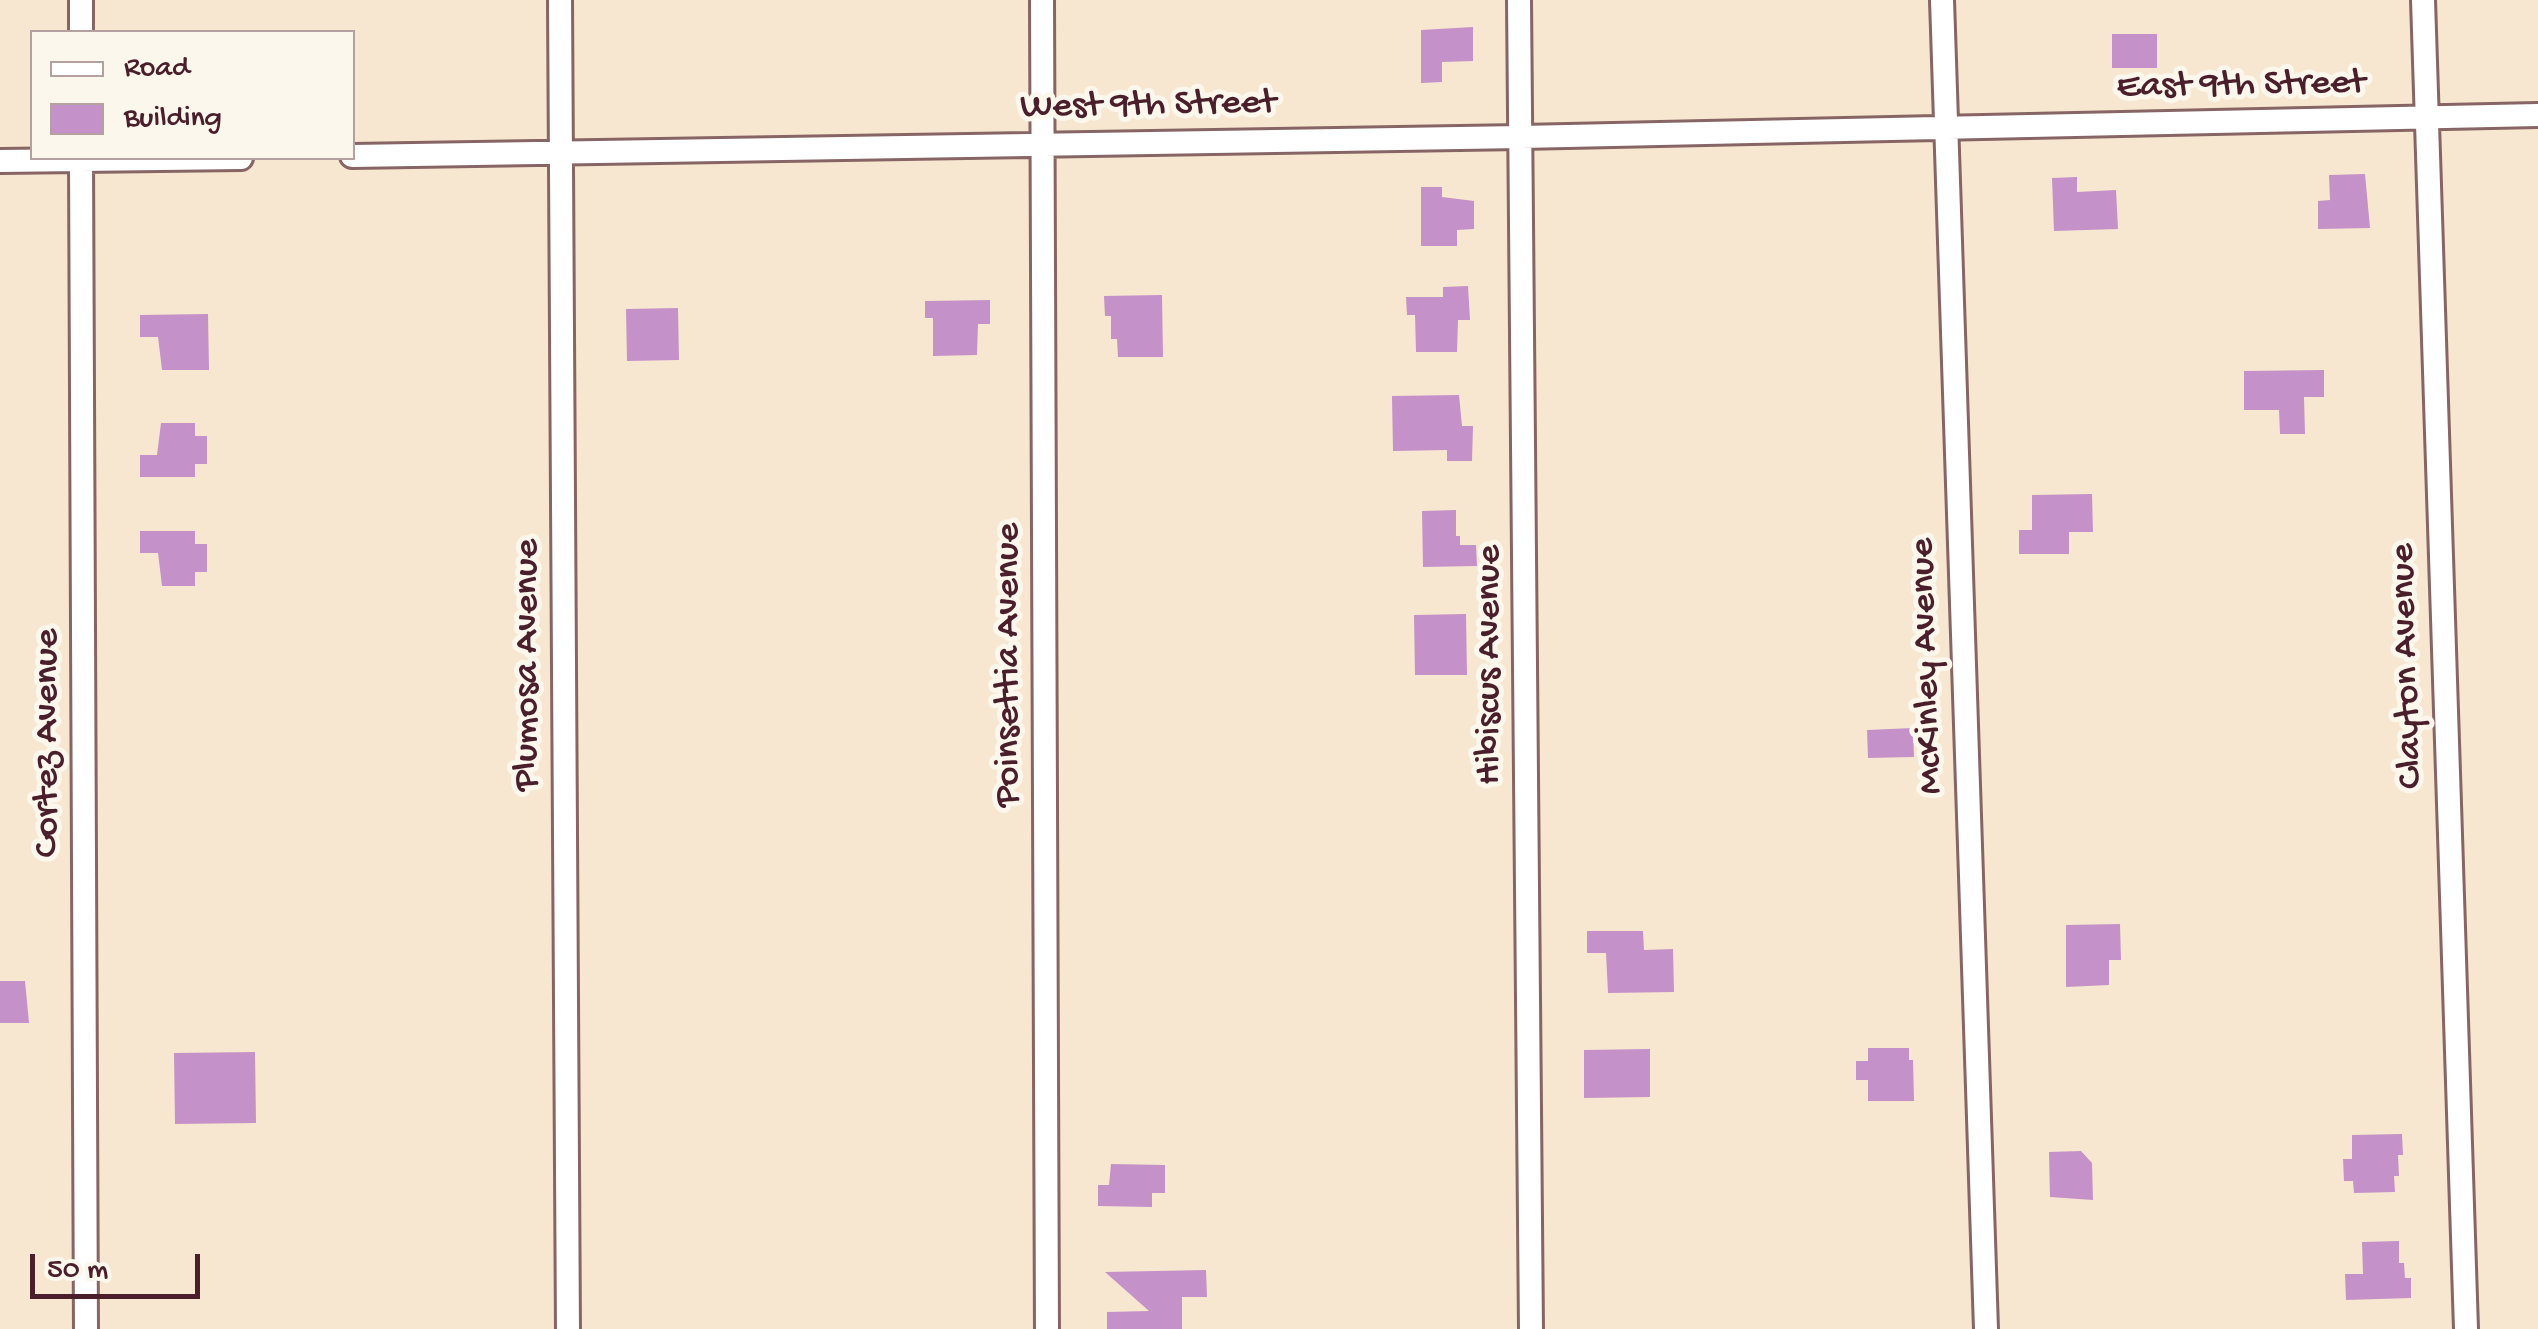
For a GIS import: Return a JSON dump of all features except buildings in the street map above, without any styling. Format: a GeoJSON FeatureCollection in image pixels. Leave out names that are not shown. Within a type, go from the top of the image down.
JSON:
{"type":"FeatureCollection","features":[{"type":"Feature","properties":{"kind":"street"},"geometry":{"type":"LineString","coordinates":[[80,0],[81,30]]}},
{"type":"Feature","properties":{"kind":"street","name":"Plumosa Avenue"},"geometry":{"type":"LineString","coordinates":[[560,0],[568,1329]]}},
{"type":"Feature","properties":{"kind":"street","name":"Poinsettia Avenue"},"geometry":{"type":"LineString","coordinates":[[1042,0],[1048,1329]]}},
{"type":"Feature","properties":{"kind":"street","name":"Hibiscus Avenue"},"geometry":{"type":"LineString","coordinates":[[1519,0],[1531,1329]]}},
{"type":"Feature","properties":{"kind":"street","name":"McKinley Avenue"},"geometry":{"type":"LineString","coordinates":[[1942,0],[1986,1329]]}},
{"type":"Feature","properties":{"kind":"street","name":"Clayton Avenue"},"geometry":{"type":"LineString","coordinates":[[2423,0],[2466,1329]]}},
{"type":"Feature","properties":{"kind":"street","name":"East 9th Street"},"geometry":{"type":"LineString","coordinates":[[1946,129],[2538,115]]}},
{"type":"Feature","properties":{"kind":"street","name":"West 9th Street"},"geometry":{"type":"LineString","coordinates":[[355,156],[1946,129]]}},
{"type":"Feature","properties":{"kind":"street"},"geometry":{"type":"LineString","coordinates":[[0,162],[54,160]]}},
{"type":"Feature","properties":{"kind":"street","name":"Cortez Avenue"},"geometry":{"type":"LineString","coordinates":[[81,160],[86,1329]]}}]}
